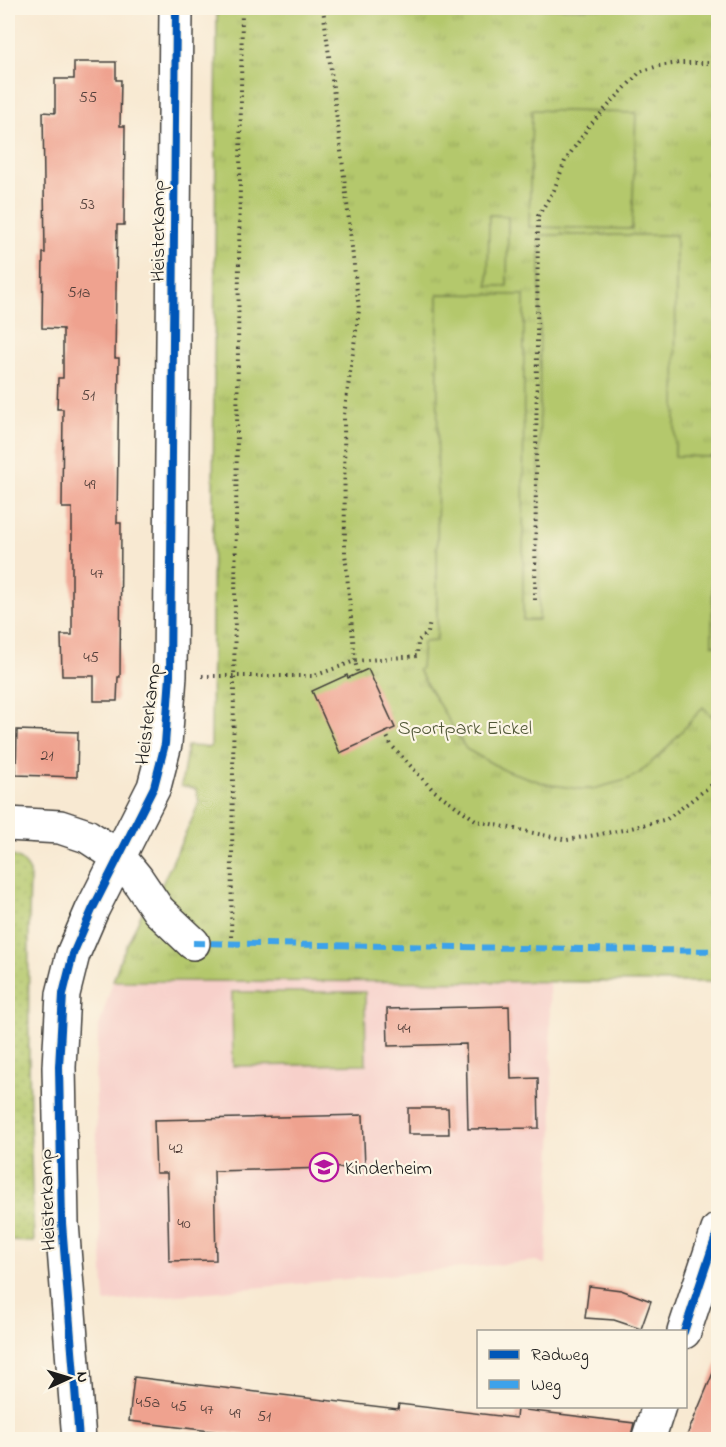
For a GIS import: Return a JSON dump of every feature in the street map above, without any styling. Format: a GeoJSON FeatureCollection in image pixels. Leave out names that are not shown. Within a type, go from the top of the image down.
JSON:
{"type":"FeatureCollection","features":[{"type":"Feature","properties":{"kind":"street","name":"Heisterkamp"},"geometry":{"type":"LineString","coordinates":[[79,1440],[62,1223],[58,1067],[63,994],[73,954],[92,910],[154,787],[165,744],[170,693],[176,8]]}},
{"type":"Feature","properties":{"kind":"street"},"geometry":{"type":"LineString","coordinates":[[8,824],[60,827],[87,836],[119,857],[158,910],[193,943]]}},
{"type":"Feature","properties":{"kind":"street"},"geometry":{"type":"LineString","coordinates":[[685,1330],[718,1230]]}},
{"type":"Feature","properties":{"kind":"street"},"geometry":{"type":"LineString","coordinates":[[648,1440],[659,1408]]}},
{"type":"Feature","properties":{"kind":"path"},"geometry":{"type":"LineString","coordinates":[[231,943],[242,8]]}},
{"type":"Feature","properties":{"kind":"path"},"geometry":{"type":"LineString","coordinates":[[323,8],[359,310],[344,415],[345,553],[358,674]]}},
{"type":"Feature","properties":{"kind":"path"},"geometry":{"type":"LineString","coordinates":[[535,600],[538,216],[554,190],[565,161],[590,125],[640,72],[658,66],[680,63],[718,63]]}},
{"type":"Feature","properties":{"kind":"path"},"geometry":{"type":"LineString","coordinates":[[170,676],[314,675],[355,661],[417,656],[418,641],[428,633],[430,621]]}},
{"type":"Feature","properties":{"kind":"path"},"geometry":{"type":"LineString","coordinates":[[386,732],[391,745],[433,789],[477,821],[567,840],[667,819],[718,780]]}},
{"type":"Feature","properties":{"kind":"shaded area","name":"Kinderheim"},"geometry":{"type":"Polygon","coordinates":[[[113,981],[549,982],[553,1127],[546,1265],[536,1261],[105,1302],[99,1207],[95,1072],[99,1026],[113,981]]]}},
{"type":"Feature","properties":{"kind":"green space","name":"Sportpark Eickel"},"geometry":{"type":"Polygon","coordinates":[[[217,8],[718,8],[718,982],[113,981],[122,955],[148,900],[156,897],[199,802],[196,789],[181,786],[187,746],[211,747],[217,8]]]}},
{"type":"Feature","properties":{"kind":"green space"},"geometry":{"type":"Polygon","coordinates":[[[532,110],[636,113],[632,229],[529,227],[532,110]]]}},
{"type":"Feature","properties":{"kind":"green space"},"geometry":{"type":"Polygon","coordinates":[[[489,215],[508,216],[507,286],[488,286],[489,215]]]}},
{"type":"Feature","properties":{"kind":"green space"},"geometry":{"type":"Polygon","coordinates":[[[540,235],[676,235],[675,456],[714,457],[712,644],[718,646],[718,722],[703,707],[664,751],[638,774],[626,780],[593,789],[546,784],[502,769],[466,749],[418,670],[421,668],[423,642],[437,641],[438,294],[524,295],[523,620],[539,620],[540,235]]]}},
{"type":"Feature","properties":{"kind":"green space"},"geometry":{"type":"Polygon","coordinates":[[[8,855],[21,860],[30,872],[29,1057],[34,1242],[8,1241],[8,855]]]}},
{"type":"Feature","properties":{"kind":"green space"},"geometry":{"type":"Polygon","coordinates":[[[232,992],[365,992],[366,1064],[233,1066],[232,992]]]}},
{"type":"Feature","properties":{"kind":"building"},"geometry":{"type":"Polygon","coordinates":[[[74,62],[116,62],[116,80],[121,80],[120,126],[125,126],[124,225],[117,225],[115,358],[119,358],[117,523],[121,523],[120,677],[118,677],[117,701],[94,701],[94,676],[62,676],[61,635],[72,635],[72,508],[62,508],[63,409],[57,409],[58,378],[63,378],[63,329],[42,328],[43,253],[45,253],[43,112],[55,113],[55,79],[74,79],[74,62]]]}},
{"type":"Feature","properties":{"kind":"building"},"geometry":{"type":"Polygon","coordinates":[[[368,669],[395,728],[340,753],[312,691],[347,675],[348,678],[368,669]]]}},
{"type":"Feature","properties":{"kind":"building"},"geometry":{"type":"Polygon","coordinates":[[[17,730],[78,732],[77,777],[16,775],[17,730]]]}},
{"type":"Feature","properties":{"kind":"building"},"geometry":{"type":"Polygon","coordinates":[[[509,1006],[511,1079],[538,1078],[539,1128],[468,1129],[466,1044],[388,1046],[387,1009],[509,1006]]]}},
{"type":"Feature","properties":{"kind":"building"},"geometry":{"type":"Polygon","coordinates":[[[408,1108],[448,1108],[449,1134],[408,1134],[408,1108]]]}},
{"type":"Feature","properties":{"kind":"building"},"geometry":{"type":"Polygon","coordinates":[[[363,1115],[365,1167],[214,1171],[216,1260],[169,1261],[167,1173],[156,1173],[154,1120],[363,1115]]]}},
{"type":"Feature","properties":{"kind":"building"},"geometry":{"type":"Polygon","coordinates":[[[589,1286],[621,1290],[651,1301],[641,1329],[614,1320],[585,1318],[589,1286]]]}},
{"type":"Feature","properties":{"kind":"building"},"geometry":{"type":"Polygon","coordinates":[[[718,1361],[718,1440],[685,1440],[718,1361]]]}},
{"type":"Feature","properties":{"kind":"building"},"geometry":{"type":"Polygon","coordinates":[[[134,1377],[398,1409],[399,1404],[516,1418],[517,1409],[634,1423],[630,1440],[284,1440],[129,1421],[134,1377]]]}},
{"type":"Feature","properties":{"kind":"marked path"},"geometry":{"type":"LineString","coordinates":[[193,943],[718,951]]}},
{"type":"Feature","properties":{"kind":"cycle path"},"geometry":{"type":"LineString","coordinates":[[79,1440],[62,1223],[59,1067],[63,994],[73,954],[92,910],[154,787],[165,744],[170,676],[176,8]]}},
{"type":"Feature","properties":{"kind":"cycle path"},"geometry":{"type":"LineString","coordinates":[[685,1330],[718,1230]]}},
{"type":"Feature","properties":{"kind":"place","name":"Kinderheim"},"geometry":{"type":"Point","coordinates":[324,1167]}}]}
